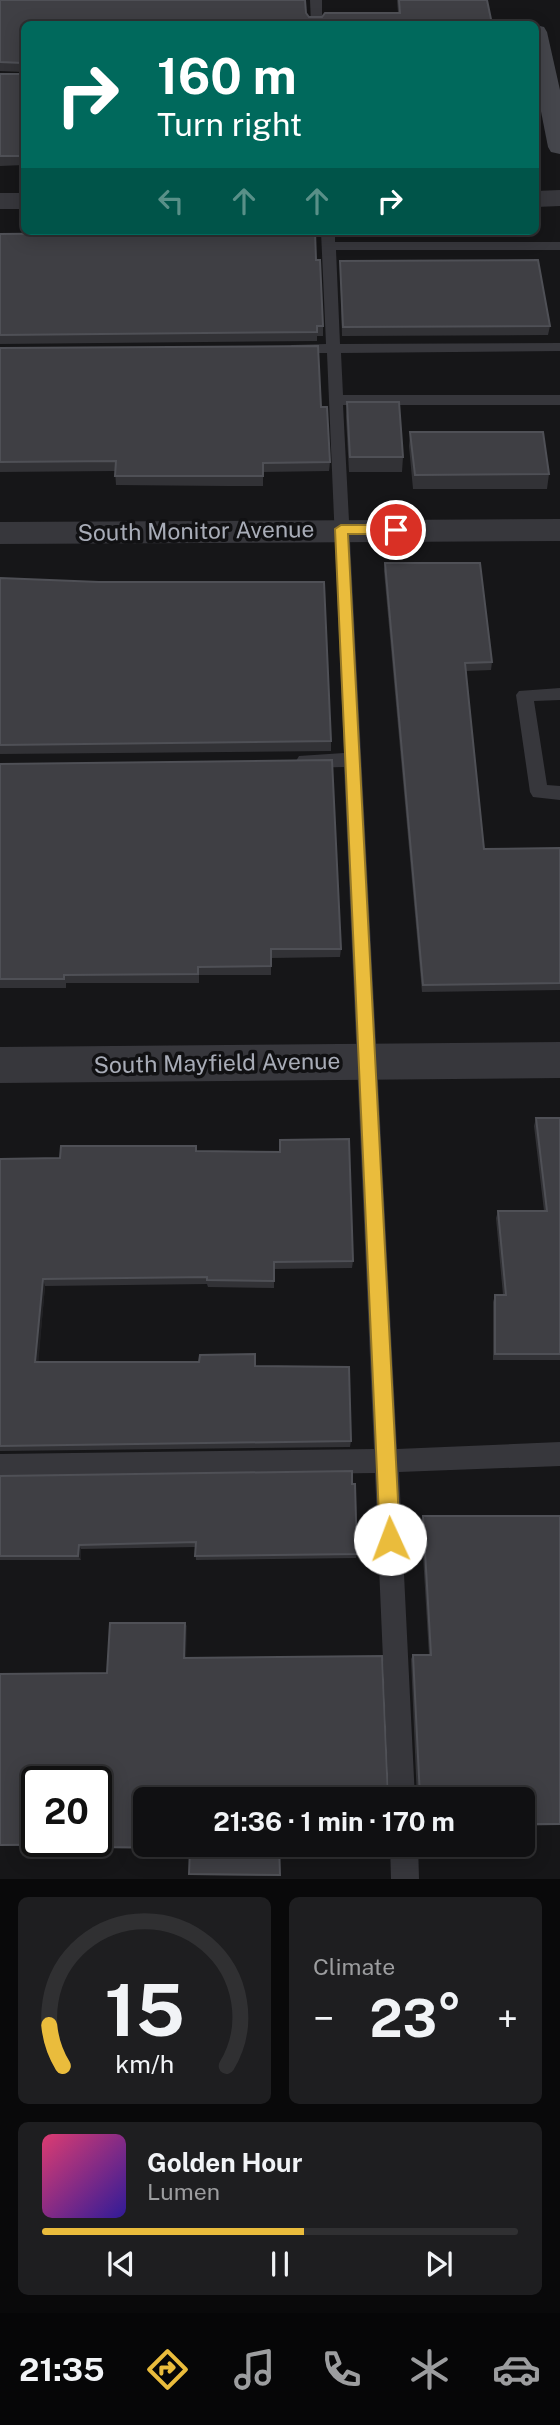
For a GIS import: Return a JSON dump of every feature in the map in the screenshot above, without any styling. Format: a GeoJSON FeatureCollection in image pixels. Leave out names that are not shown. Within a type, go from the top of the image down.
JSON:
{"type":"FeatureCollection","features":[{"type":"Feature","properties":{"kind":"main road"},"geometry":{"type":"LineString","coordinates":[[539,43],[556,109],[560,147]]}},
{"type":"Feature","properties":{"kind":"street"},"geometry":{"type":"LineString","coordinates":[[539,198],[560,198]]}},
{"type":"Feature","properties":{"kind":"street"},"geometry":{"type":"LineString","coordinates":[[0,201],[21,201]]}},
{"type":"Feature","properties":{"kind":"street","name":"South Monitor Avenue"},"geometry":{"type":"LineString","coordinates":[[0,533],[341,529],[560,530]]}},
{"type":"Feature","properties":{"kind":"street","name":"South Mayfield Avenue"},"geometry":{"type":"LineString","coordinates":[[0,1065],[560,1060]]}},
{"type":"Feature","properties":{"kind":"lane"},"geometry":{"type":"LineString","coordinates":[[316,0],[317,21]]}},
{"type":"Feature","properties":{"kind":"lane"},"geometry":{"type":"LineString","coordinates":[[400,1787],[328,239],[560,246]]}},
{"type":"Feature","properties":{"kind":"lane"},"geometry":{"type":"LineString","coordinates":[[278,349],[560,347]]}},
{"type":"Feature","properties":{"kind":"lane"},"geometry":{"type":"LineString","coordinates":[[335,401],[560,400]]}},
{"type":"Feature","properties":{"kind":"lane"},"geometry":{"type":"LineString","coordinates":[[560,694],[525,695],[539,792],[560,793]]}},
{"type":"Feature","properties":{"kind":"lane"},"geometry":{"type":"LineString","coordinates":[[285,761],[353,760]]}},
{"type":"Feature","properties":{"kind":"lane"},"geometry":{"type":"LineString","coordinates":[[0,1466],[386,1461],[560,1454]]}},
{"type":"Feature","properties":{"kind":"lane"},"geometry":{"type":"LineString","coordinates":[[404,1857],[405,1879]]}},
{"type":"Feature","properties":{"kind":"building"},"geometry":{"type":"Polygon","coordinates":[[[0,0],[305,0],[309,17],[322,17],[325,13],[400,13],[399,0],[487,0],[491,21],[21,21],[21,63],[0,62],[0,0]]]}},
{"type":"Feature","properties":{"kind":"building"},"geometry":{"type":"Polygon","coordinates":[[[0,74],[21,74],[21,156],[0,156],[0,74]]]}},
{"type":"Feature","properties":{"kind":"building"},"geometry":{"type":"Polygon","coordinates":[[[0,234],[315,235],[316,260],[320,260],[323,326],[317,326],[317,332],[0,335],[0,234]]]}},
{"type":"Feature","properties":{"kind":"building"},"geometry":{"type":"Polygon","coordinates":[[[538,260],[550,326],[343,327],[340,261],[538,260]]]}},
{"type":"Feature","properties":{"kind":"building"},"geometry":{"type":"Polygon","coordinates":[[[318,346],[321,407],[327,407],[330,462],[263,463],[263,476],[115,476],[116,461],[0,462],[0,348],[318,346]]]}},
{"type":"Feature","properties":{"kind":"building"},"geometry":{"type":"Polygon","coordinates":[[[347,402],[399,402],[403,457],[350,457],[347,402]]]}},
{"type":"Feature","properties":{"kind":"building"},"geometry":{"type":"Polygon","coordinates":[[[410,432],[543,432],[549,474],[415,475],[410,432]]]}},
{"type":"Feature","properties":{"kind":"building"},"geometry":{"type":"Polygon","coordinates":[[[385,563],[480,563],[492,662],[465,663],[484,849],[560,848],[560,983],[423,985],[385,563]]]}},
{"type":"Feature","properties":{"kind":"building"},"geometry":{"type":"Polygon","coordinates":[[[0,578],[99,582],[324,582],[331,741],[0,745],[0,578]]]}},
{"type":"Feature","properties":{"kind":"building"},"geometry":{"type":"Polygon","coordinates":[[[332,760],[341,949],[271,949],[271,966],[198,967],[198,974],[64,975],[64,979],[0,979],[0,764],[332,760]]]}},
{"type":"Feature","properties":{"kind":"building"},"geometry":{"type":"Polygon","coordinates":[[[536,1118],[560,1118],[560,1354],[495,1354],[495,1295],[506,1295],[498,1211],[547,1211],[536,1118]]]}},
{"type":"Feature","properties":{"kind":"building"},"geometry":{"type":"Polygon","coordinates":[[[349,1139],[353,1261],[274,1262],[274,1281],[207,1280],[207,1277],[43,1279],[35,1362],[199,1362],[200,1355],[255,1354],[255,1366],[349,1367],[351,1441],[0,1446],[0,1159],[60,1158],[61,1146],[196,1146],[196,1151],[280,1152],[280,1140],[349,1139]]]}},
{"type":"Feature","properties":{"kind":"building"},"geometry":{"type":"Polygon","coordinates":[[[352,1471],[352,1484],[355,1484],[357,1554],[195,1556],[196,1542],[79,1545],[78,1556],[0,1556],[0,1476],[352,1471]]]}},
{"type":"Feature","properties":{"kind":"building"},"geometry":{"type":"Polygon","coordinates":[[[423,1516],[560,1516],[560,1824],[535,1824],[535,1787],[420,1787],[413,1655],[431,1655],[423,1516]]]}},
{"type":"Feature","properties":{"kind":"building"},"geometry":{"type":"Polygon","coordinates":[[[110,1623],[185,1623],[184,1658],[382,1656],[388,1787],[133,1787],[133,1847],[112,1847],[112,1766],[21,1766],[21,1845],[0,1845],[0,1674],[107,1673],[110,1623]]]}},
{"type":"Feature","properties":{"kind":"building"},"geometry":{"type":"Polygon","coordinates":[[[190,1857],[279,1857],[280,1875],[189,1874],[190,1857]]]}},
{"type":"Feature","properties":{"kind":"route"},"geometry":{"type":"LineString","coordinates":[[390,1539],[341,529],[396,530]]}}]}
